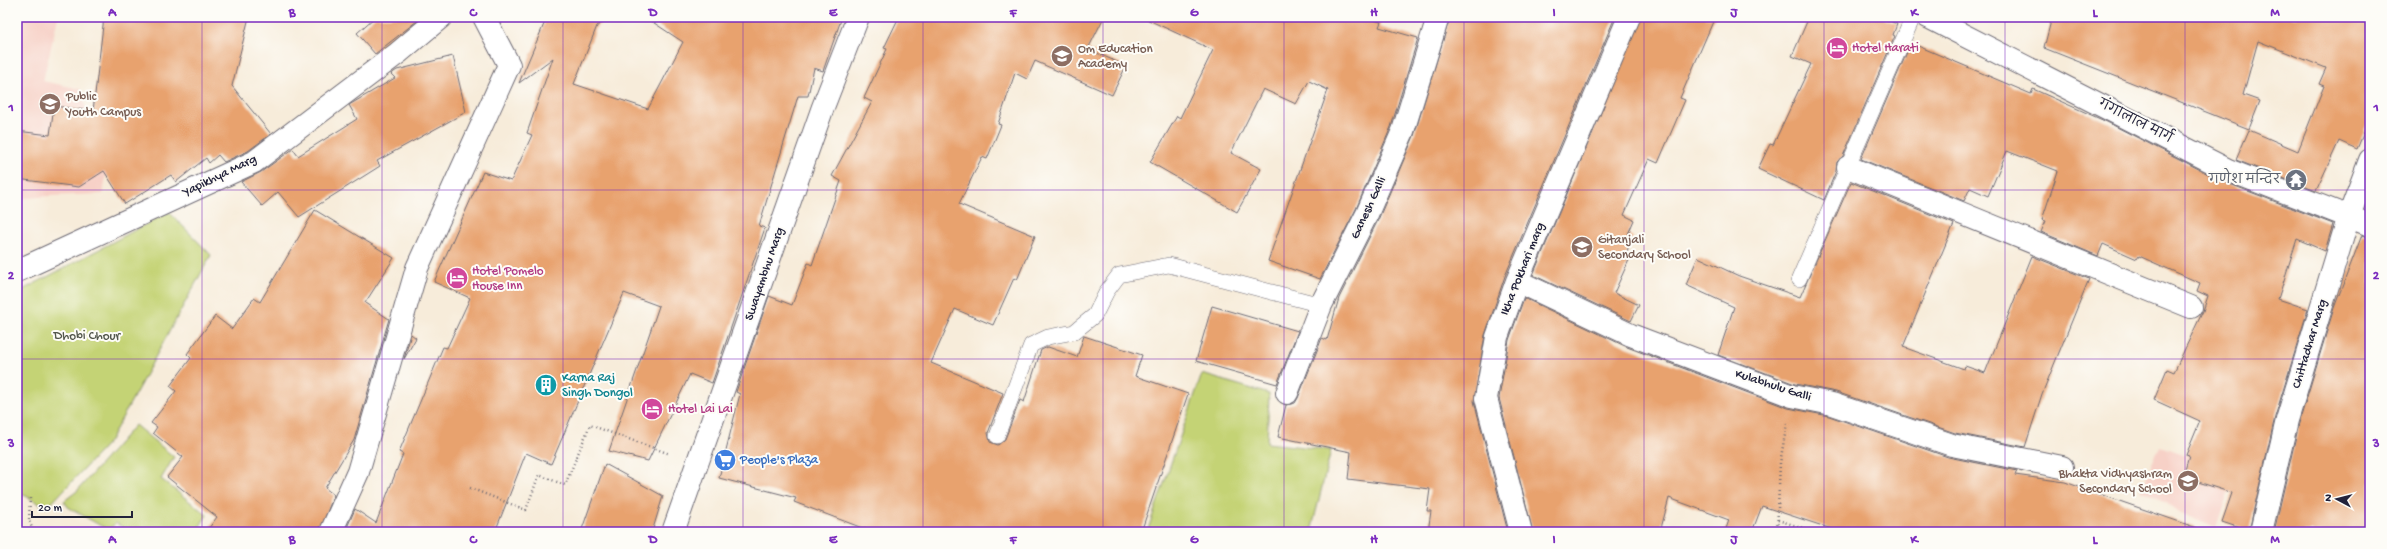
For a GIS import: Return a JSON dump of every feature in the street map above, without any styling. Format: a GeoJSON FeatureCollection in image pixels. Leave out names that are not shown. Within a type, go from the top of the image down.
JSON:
{"type":"FeatureCollection","features":[{"type":"Feature","properties":{"kind":"street","name":"Yapikhya Marg"},"geometry":{"type":"LineString","coordinates":[[17,271],[254,162],[380,66],[440,17]]}},
{"type":"Feature","properties":{"kind":"street"},"geometry":{"type":"LineString","coordinates":[[331,532],[358,472],[417,268],[509,65],[484,17]]}},
{"type":"Feature","properties":{"kind":"street","name":"Swayambhu Marg"},"geometry":{"type":"LineString","coordinates":[[673,532],[699,464],[823,107],[858,17]]}},
{"type":"Feature","properties":{"kind":"street","name":"Ganesh Galli"},"geometry":{"type":"LineString","coordinates":[[1287,393],[1321,305],[1367,214],[1403,131],[1438,17]]}},
{"type":"Feature","properties":{"kind":"street","name":"Ikha Pokhari marg"},"geometry":{"type":"LineString","coordinates":[[1521,532],[1486,398],[1497,338],[1518,281],[1629,17]]}},
{"type":"Feature","properties":{"kind":"street","name":"गंगालाल मार्ग"},"geometry":{"type":"LineString","coordinates":[[1928,17],[2228,170],[2370,225]]}},
{"type":"Feature","properties":{"kind":"street","name":"Chittadhar Marg"},"geometry":{"type":"LineString","coordinates":[[2261,532],[2287,420],[2349,216],[2370,160]]}},
{"type":"Feature","properties":{"kind":"street"},"geometry":{"type":"LineString","coordinates":[[1848,167],[2191,308]]}},
{"type":"Feature","properties":{"kind":"street","name":"Kulabhulu Galli"},"geometry":{"type":"LineString","coordinates":[[1518,281],[1631,335],[1792,396],[1832,404],[1952,445],[2062,467]]}},
{"type":"Feature","properties":{"kind":"lane"},"geometry":{"type":"LineString","coordinates":[[1799,279],[1913,17]]}},
{"type":"Feature","properties":{"kind":"lane"},"geometry":{"type":"LineString","coordinates":[[997,436],[1031,345],[1048,336],[1074,332],[1095,315],[1107,291],[1119,275],[1169,266],[1321,305]]}},
{"type":"Feature","properties":{"kind":"path"},"geometry":{"type":"LineString","coordinates":[[1777,532],[1780,463],[1792,396]]}},
{"type":"Feature","properties":{"kind":"path"},"geometry":{"type":"LineString","coordinates":[[470,488],[526,510],[539,475],[565,485],[590,425],[699,464]]}},
{"type":"Feature","properties":{"kind":"path"},"geometry":{"type":"LineString","coordinates":[[30,498],[29,521],[34,532]]}},
{"type":"Feature","properties":{"kind":"path"},"geometry":{"type":"LineString","coordinates":[[1778,520],[1815,532]]}},
{"type":"Feature","properties":{"kind":"shaded area","name":"Public Youth Campus"},"geometry":{"type":"Polygon","coordinates":[[[17,17],[58,17],[43,81],[80,89],[87,112],[111,145],[103,194],[17,199],[17,17]]]}},
{"type":"Feature","properties":{"kind":"shaded area","name":"Bhakta Vidhyashram Secondary School"},"geometry":{"type":"Polygon","coordinates":[[[2160,446],[2235,473],[2216,528],[2180,513],[2158,497],[2141,490],[2160,446]]]}},
{"type":"Feature","properties":{"kind":"green space","name":"Dhobi Chour"},"geometry":{"type":"Polygon","coordinates":[[[169,212],[211,255],[109,442],[47,508],[17,491],[17,293],[169,212]]]}},
{"type":"Feature","properties":{"kind":"green space"},"geometry":{"type":"Polygon","coordinates":[[[1202,374],[1269,394],[1267,443],[1331,450],[1311,532],[1147,532],[1202,374]]]}},
{"type":"Feature","properties":{"kind":"green space"},"geometry":{"type":"Polygon","coordinates":[[[135,425],[174,457],[161,479],[207,515],[196,532],[130,532],[116,523],[108,530],[68,507],[64,501],[77,491],[135,425]]]}},
{"type":"Feature","properties":{"kind":"building"},"geometry":{"type":"Polygon","coordinates":[[[104,17],[249,17],[232,86],[271,134],[248,151],[224,162],[218,155],[209,163],[206,158],[176,182],[171,175],[125,204],[104,171],[79,187],[17,179],[17,131],[50,135],[54,106],[93,111],[104,17]]]}},
{"type":"Feature","properties":{"kind":"building"},"geometry":{"type":"Polygon","coordinates":[[[375,17],[422,17],[375,54],[357,33],[375,17]]]}},
{"type":"Feature","properties":{"kind":"building"},"geometry":{"type":"Polygon","coordinates":[[[547,17],[610,17],[597,26],[574,84],[648,109],[683,42],[645,17],[842,17],[823,71],[814,68],[808,96],[798,96],[759,226],[765,228],[712,383],[690,374],[648,461],[609,451],[659,306],[624,293],[551,464],[526,453],[495,532],[345,532],[355,509],[376,523],[403,454],[399,452],[443,347],[447,348],[470,298],[434,282],[483,172],[511,181],[532,135],[527,133],[553,58],[519,83],[547,17]]]}},
{"type":"Feature","properties":{"kind":"building"},"geometry":{"type":"Polygon","coordinates":[[[899,17],[1104,17],[1088,49],[1126,66],[1112,95],[1035,61],[1027,79],[1015,73],[998,124],[1001,125],[987,159],[982,157],[959,204],[1035,236],[1017,280],[1014,278],[993,325],[955,309],[931,363],[1003,393],[988,433],[990,442],[998,445],[1005,439],[1020,400],[1024,402],[1041,350],[1048,347],[1077,357],[1084,336],[1142,355],[1135,376],[1188,394],[1141,532],[873,532],[794,502],[796,498],[719,478],[740,394],[736,392],[769,296],[792,305],[808,263],[812,265],[841,181],[832,176],[872,102],[864,98],[887,49],[884,48],[899,17]]]}},
{"type":"Feature","properties":{"kind":"building"},"geometry":{"type":"Polygon","coordinates":[[[1142,17],[1363,17],[1381,22],[1379,27],[1418,38],[1391,127],[1356,209],[1320,279],[1268,261],[1328,90],[1309,81],[1296,104],[1263,89],[1231,153],[1261,169],[1237,212],[1150,162],[1177,116],[1180,118],[1213,50],[1142,17]]]}},
{"type":"Feature","properties":{"kind":"building"},"geometry":{"type":"Polygon","coordinates":[[[1450,17],[1615,17],[1505,276],[1485,335],[1474,401],[1508,532],[1428,532],[1431,511],[1427,511],[1430,489],[1348,479],[1351,452],[1278,437],[1286,405],[1295,403],[1322,338],[1327,340],[1339,298],[1378,220],[1414,136],[1450,17]]]}},
{"type":"Feature","properties":{"kind":"building"},"geometry":{"type":"Polygon","coordinates":[[[1641,17],[1715,17],[1680,98],[1685,100],[1658,163],[1649,159],[1624,215],[1634,220],[1628,234],[1633,237],[1624,258],[1629,260],[1614,293],[1639,305],[1631,321],[1533,275],[1641,17]]]}},
{"type":"Feature","properties":{"kind":"building"},"geometry":{"type":"Polygon","coordinates":[[[1809,17],[1880,17],[1897,24],[1893,35],[1895,36],[1843,156],[1837,162],[1836,171],[1824,200],[1758,169],[1770,144],[1773,145],[1811,64],[1792,56],[1809,17]]]}},
{"type":"Feature","properties":{"kind":"building"},"geometry":{"type":"Polygon","coordinates":[[[2052,17],[2370,17],[2370,118],[2357,149],[2339,141],[2316,191],[2236,160],[2249,130],[2298,151],[2324,86],[2319,84],[2326,68],[2258,41],[2243,95],[2260,101],[2249,129],[2044,48],[2052,17]]]}},
{"type":"Feature","properties":{"kind":"building"},"geometry":{"type":"Polygon","coordinates":[[[1911,43],[2031,94],[2033,89],[2107,122],[2222,181],[2333,224],[2325,251],[2297,239],[2278,299],[2308,309],[2275,417],[2249,531],[2222,522],[2232,493],[2183,477],[2189,456],[2186,455],[2200,421],[2154,400],[2167,369],[2174,372],[2203,311],[2208,296],[2197,291],[2200,283],[2139,256],[2137,259],[2103,244],[2098,256],[2041,232],[2046,221],[2042,220],[2058,171],[2007,151],[1988,196],[1970,188],[1964,201],[1861,159],[1911,43]]]}},
{"type":"Feature","properties":{"kind":"building"},"geometry":{"type":"Polygon","coordinates":[[[453,56],[466,112],[377,161],[380,166],[299,217],[278,192],[262,206],[241,182],[261,172],[293,149],[298,156],[357,119],[349,105],[395,78],[391,74],[397,70],[453,56]]]}},
{"type":"Feature","properties":{"kind":"building"},"geometry":{"type":"Polygon","coordinates":[[[1851,182],[1954,224],[1903,347],[1964,369],[1965,366],[1985,373],[2032,256],[2089,279],[2042,394],[2025,447],[1955,433],[1836,392],[1795,384],[1718,355],[1734,307],[1686,285],[1698,257],[1739,276],[1800,297],[1851,182]]]}},
{"type":"Feature","properties":{"kind":"building"},"geometry":{"type":"Polygon","coordinates":[[[315,210],[394,258],[365,303],[389,319],[354,440],[325,488],[334,495],[319,532],[206,532],[217,517],[167,477],[183,457],[153,433],[157,427],[151,423],[176,391],[170,386],[191,358],[187,354],[215,316],[232,329],[254,298],[260,302],[315,210]]]}},
{"type":"Feature","properties":{"kind":"building"},"geometry":{"type":"Polygon","coordinates":[[[2362,235],[2370,237],[2370,532],[2274,532],[2299,423],[2334,308],[2362,235]]]}},
{"type":"Feature","properties":{"kind":"building"},"geometry":{"type":"Polygon","coordinates":[[[1524,298],[1627,347],[1788,408],[1829,416],[1948,457],[2017,471],[2015,475],[2065,482],[2197,528],[2197,532],[1841,532],[1762,506],[1752,532],[1725,532],[1729,520],[1669,498],[1660,532],[1533,532],[1499,398],[1509,340],[1524,298]]]}},
{"type":"Feature","properties":{"kind":"building"},"geometry":{"type":"Polygon","coordinates":[[[1212,306],[1298,331],[1277,384],[1196,361],[1212,306]]]}},
{"type":"Feature","properties":{"kind":"building"},"geometry":{"type":"Polygon","coordinates":[[[411,334],[416,338],[404,359],[411,334]]]}},
{"type":"Feature","properties":{"kind":"building"},"geometry":{"type":"Polygon","coordinates":[[[605,464],[663,496],[652,532],[581,532],[605,464]]]}},
{"type":"Feature","properties":{"kind":"place","name":"Hotel Harati"},"geometry":{"type":"Point","coordinates":[1837,48]}},
{"type":"Feature","properties":{"kind":"place","name":"Om Education Academy"},"geometry":{"type":"Point","coordinates":[1062,56]}},
{"type":"Feature","properties":{"kind":"place","name":"Public Youth Campus"},"geometry":{"type":"Point","coordinates":[50,104]}},
{"type":"Feature","properties":{"kind":"place","name":"गणेश मन्दिर"},"geometry":{"type":"Point","coordinates":[2296,180]}},
{"type":"Feature","properties":{"kind":"place","name":"Gitanjali Secondary School"},"geometry":{"type":"Point","coordinates":[1582,247]}},
{"type":"Feature","properties":{"kind":"place","name":"Hotel Pomelo House Inn"},"geometry":{"type":"Point","coordinates":[457,278]}},
{"type":"Feature","properties":{"kind":"place","name":"Karna Raj Singh Dongol"},"geometry":{"type":"Point","coordinates":[546,385]}},
{"type":"Feature","properties":{"kind":"place","name":"Hotel Lai Lai"},"geometry":{"type":"Point","coordinates":[652,409]}},
{"type":"Feature","properties":{"kind":"place","name":"People's Plaza"},"geometry":{"type":"Point","coordinates":[725,460]}},
{"type":"Feature","properties":{"kind":"place","name":"Bhakta Vidhyashram Secondary School"},"geometry":{"type":"Point","coordinates":[2188,481]}}]}
